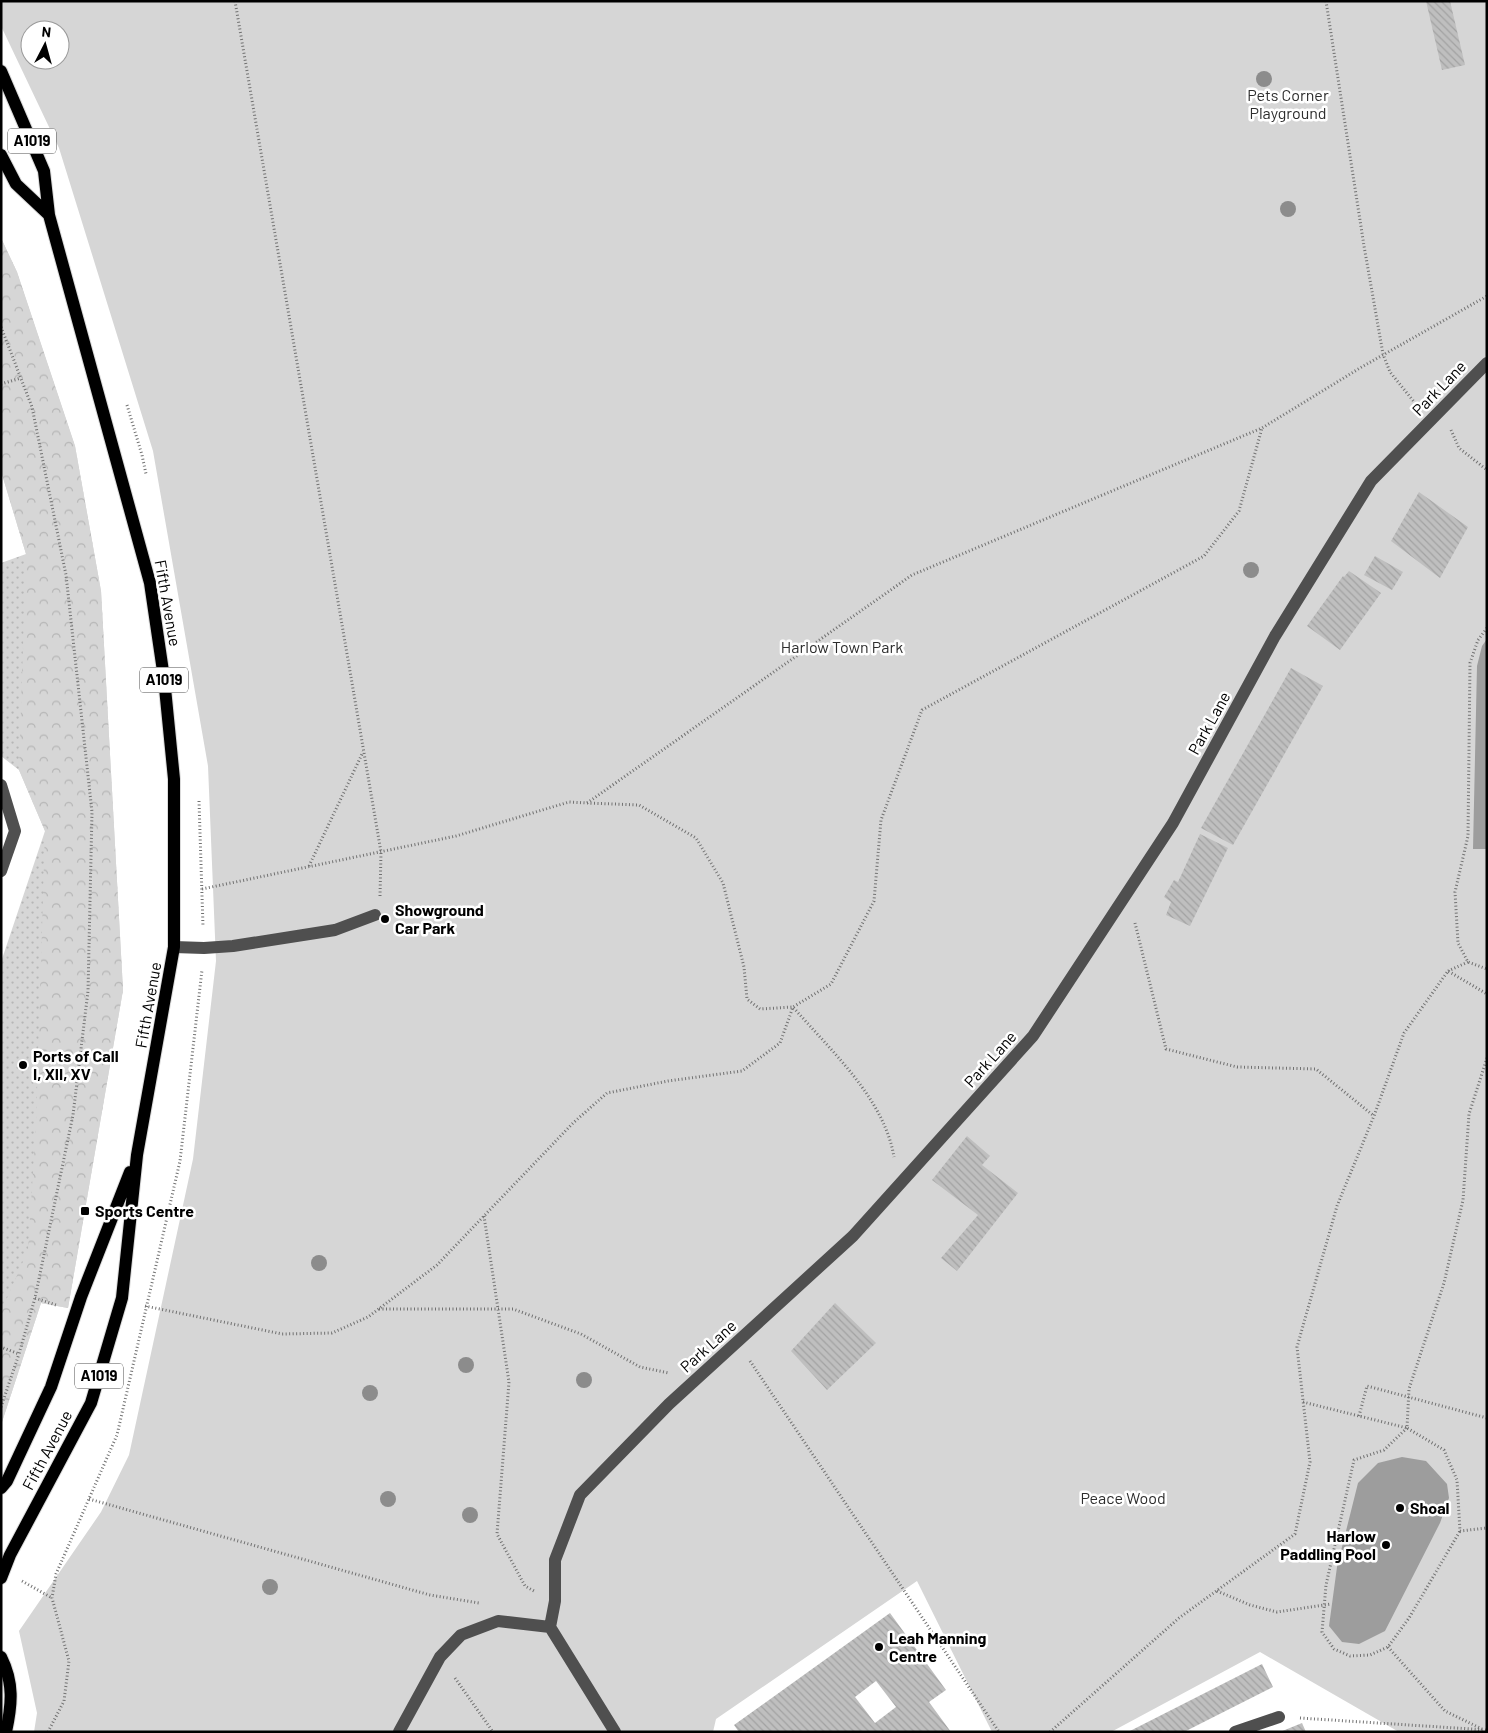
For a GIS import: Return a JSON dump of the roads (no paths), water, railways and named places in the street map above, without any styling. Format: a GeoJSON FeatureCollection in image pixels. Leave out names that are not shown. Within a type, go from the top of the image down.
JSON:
{"type":"FeatureCollection","features":[{"type":"Feature","properties":{"kind":"main road","name":"Fifth Avenue"},"geometry":{"type":"LineString","coordinates":[[1,71],[44,171],[49,215],[150,583],[164,678],[174,779],[174,946],[137,1155],[122,1298],[91,1404],[10,1555],[2,1575]]}},
{"type":"Feature","properties":{"kind":"main road","name":"A1019"},"geometry":{"type":"LineString","coordinates":[[1,154],[16,184],[49,215]]}},
{"type":"Feature","properties":{"kind":"main road","name":"Fifth Avenue"},"geometry":{"type":"LineString","coordinates":[[1,1488],[7,1481],[51,1387],[81,1297],[137,1155]]}},
{"type":"Feature","properties":{"kind":"main road"},"geometry":{"type":"LineString","coordinates":[[1,1657],[8,1670],[12,1704],[6,1732]]}},
{"type":"Feature","properties":{"kind":"street","name":"Park Lane"},"geometry":{"type":"LineString","coordinates":[[550,1627],[555,1601],[556,1560],[580,1494],[697,1378],[853,1236],[1033,1036],[1173,823],[1275,636],[1371,481],[1487,363]]}},
{"type":"Feature","properties":{"kind":"street"},"geometry":{"type":"LineString","coordinates":[[1,785],[15,831],[1,871]]}},
{"type":"Feature","properties":{"kind":"street"},"geometry":{"type":"LineString","coordinates":[[174,946],[204,948],[233,946],[335,930],[375,916]]}},
{"type":"Feature","properties":{"kind":"street"},"geometry":{"type":"LineString","coordinates":[[399,1732],[440,1657],[461,1635],[498,1621],[550,1627],[615,1732]]}},
{"type":"Feature","properties":{"kind":"street"},"geometry":{"type":"LineString","coordinates":[[1235,1732],[1279,1717]]}},
{"type":"Feature","properties":{"kind":"place","name":"Showground Car Park"},"geometry":{"type":"Point","coordinates":[385,919]}},
{"type":"Feature","properties":{"kind":"place","name":"Ports of Call I, XII, XV"},"geometry":{"type":"Point","coordinates":[23,1065]}},
{"type":"Feature","properties":{"kind":"place","name":"Sports Centre"},"geometry":{"type":"Point","coordinates":[85,1211]}},
{"type":"Feature","properties":{"kind":"place","name":"Shoal"},"geometry":{"type":"Point","coordinates":[1400,1508]}},
{"type":"Feature","properties":{"kind":"place","name":"Harlow Paddling Pool"},"geometry":{"type":"Point","coordinates":[1386,1545]}},
{"type":"Feature","properties":{"kind":"place","name":"Leah Manning Centre"},"geometry":{"type":"Point","coordinates":[879,1647]}},
{"type":"Feature","properties":{"kind":"park label","name":"Pets Corner Playground"},"geometry":{"type":"Point","coordinates":[1288,104]}},
{"type":"Feature","properties":{"kind":"park label","name":"Harlow Town Park"},"geometry":{"type":"Point","coordinates":[842,647]}},
{"type":"Feature","properties":{"kind":"park label","name":"Peace Wood"},"geometry":{"type":"Point","coordinates":[1123,1498]}}]}
